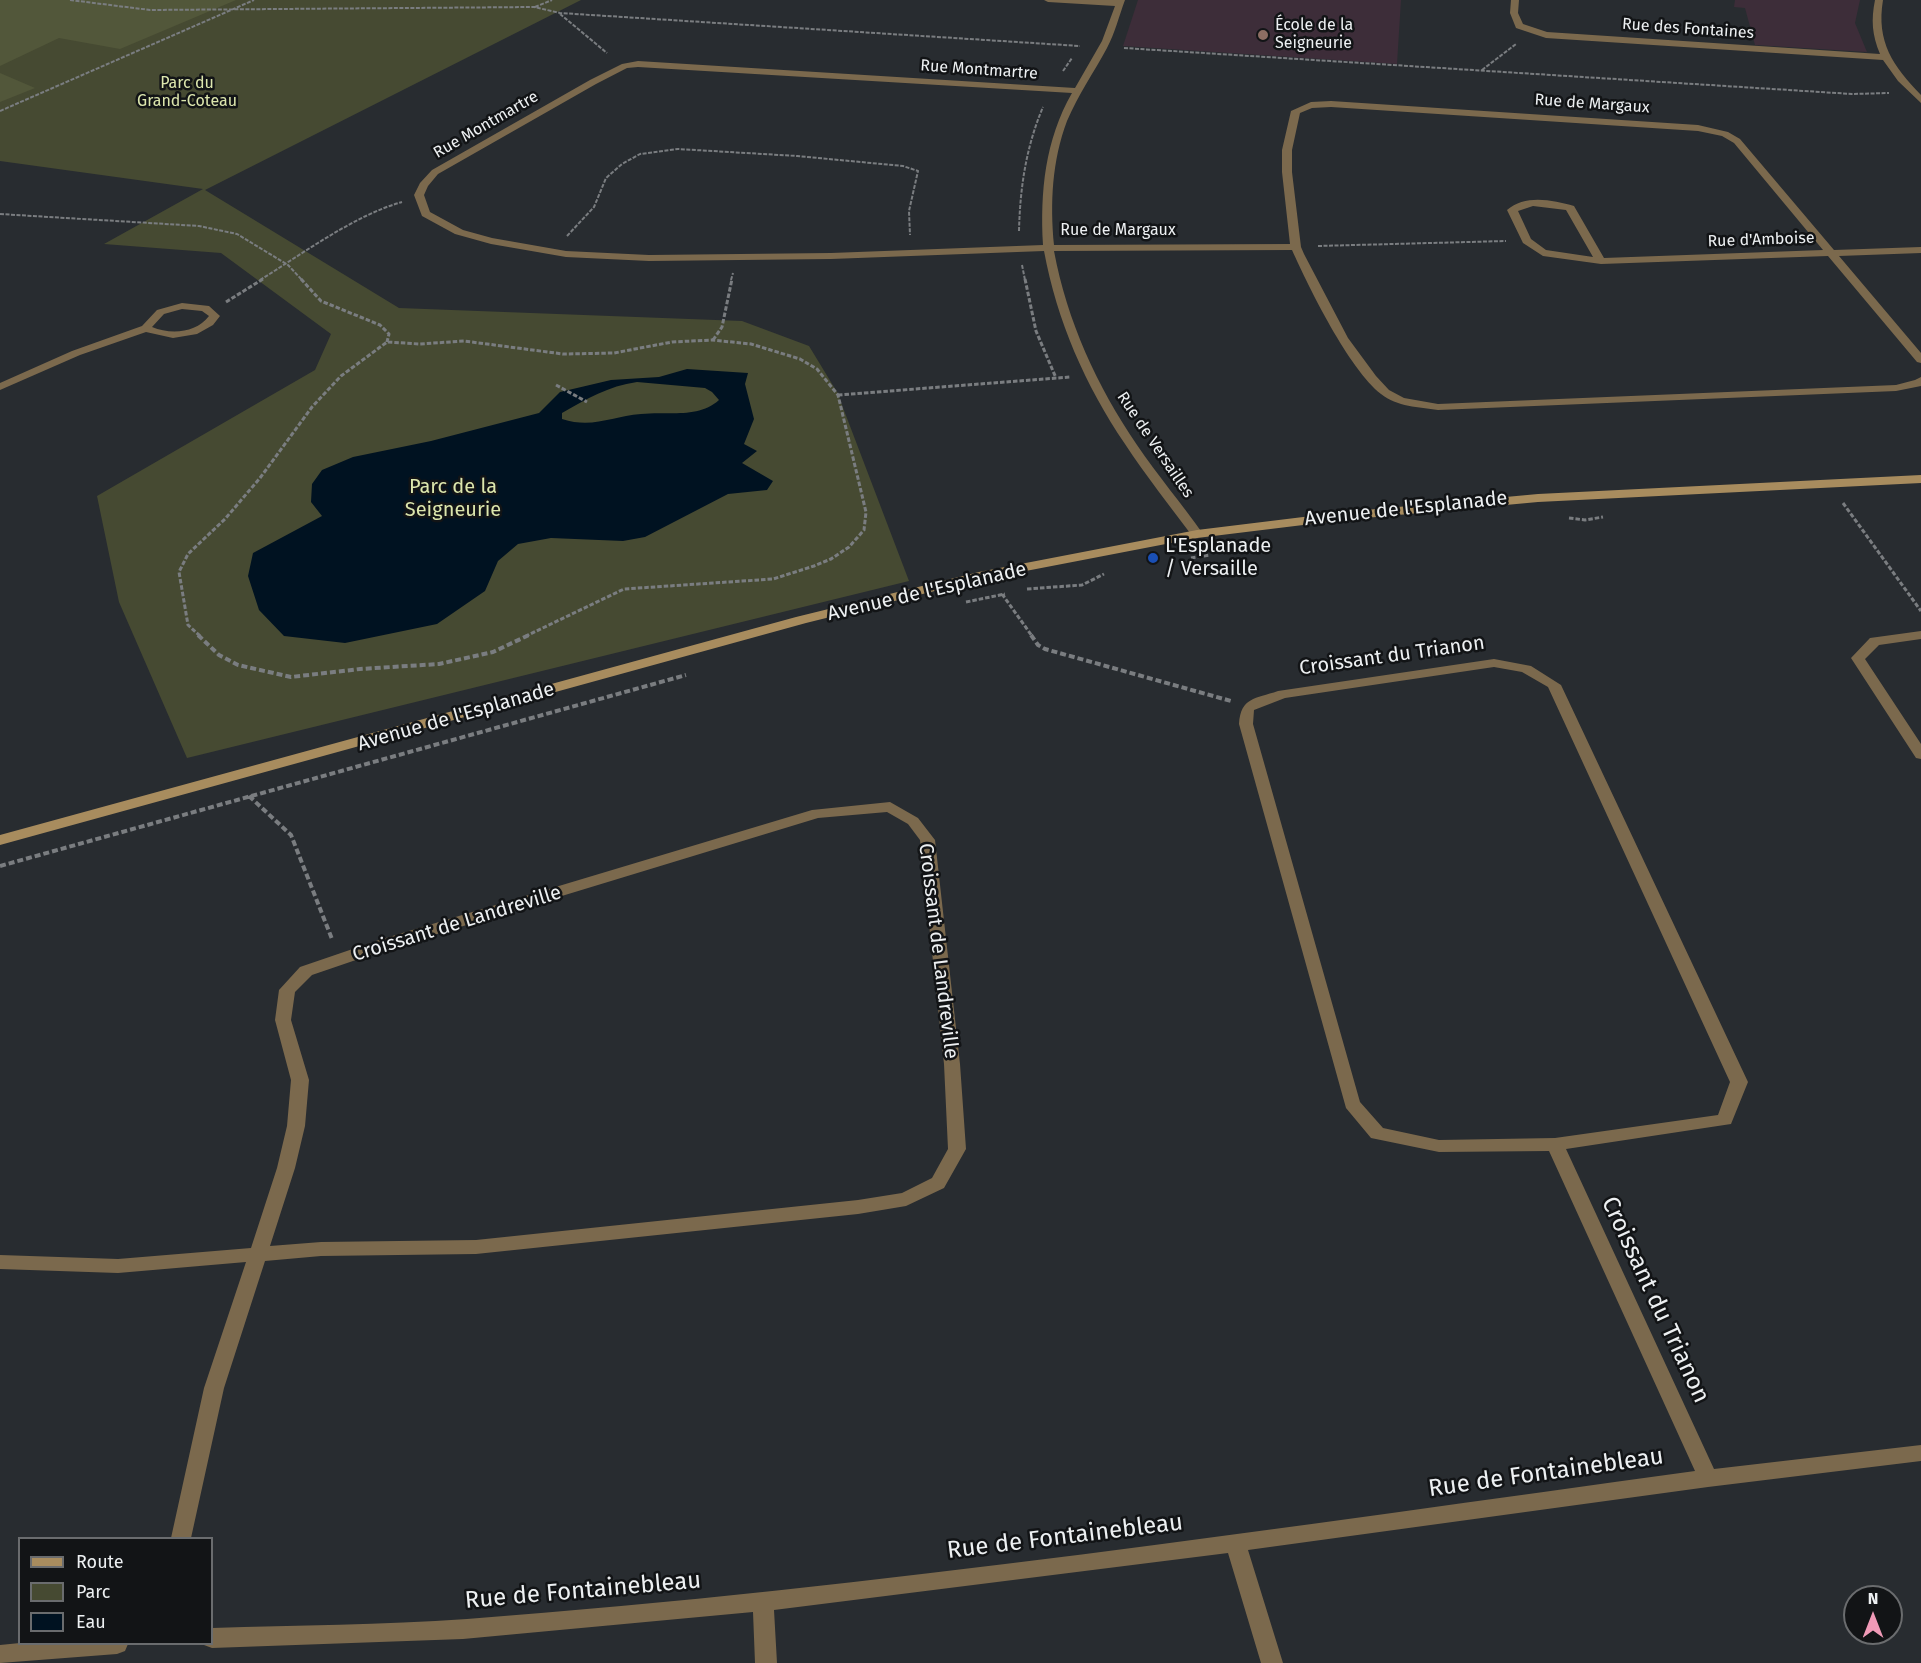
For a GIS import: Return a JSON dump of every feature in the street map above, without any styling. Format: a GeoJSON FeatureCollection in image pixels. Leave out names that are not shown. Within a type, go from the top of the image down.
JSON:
{"type":"FeatureCollection","features":[{"type":"Feature","properties":{"kind":"street"},"geometry":{"type":"LineString","coordinates":[[1048,0],[1120,2]]}},
{"type":"Feature","properties":{"kind":"street"},"geometry":{"type":"LineString","coordinates":[[1515,0],[1514,13],[1519,26],[1531,32]]}},
{"type":"Feature","properties":{"kind":"street"},"geometry":{"type":"LineString","coordinates":[[1879,0],[1874,18],[1877,36],[1885,57],[1921,100]]}},
{"type":"Feature","properties":{"kind":"street","name":"Rue de Versailles"},"geometry":{"type":"LineString","coordinates":[[1120,2],[1102,50],[1076,91],[1058,136],[1050,165],[1045,204],[1048,248],[1055,291],[1090,375],[1122,431],[1197,534]]}},
{"type":"Feature","properties":{"kind":"street","name":"Rue des Fontaines"},"geometry":{"type":"LineString","coordinates":[[1531,32],[1546,35],[1885,57]]}},
{"type":"Feature","properties":{"kind":"street","name":"Rue Montmartre"},"geometry":{"type":"LineString","coordinates":[[1048,248],[911,254],[693,258],[552,252],[491,241],[459,231],[426,213],[419,195],[423,185],[435,172],[499,134],[625,66],[654,63],[1076,91]]}},
{"type":"Feature","properties":{"kind":"street","name":"Rue de Margaux"},"geometry":{"type":"LineString","coordinates":[[1921,360],[1737,141],[1725,134],[1698,128],[1331,104],[1311,105],[1296,111],[1287,150],[1287,161],[1296,247],[1343,339],[1385,392],[1401,401],[1438,406],[1896,388],[1919,383],[1921,380]]}},
{"type":"Feature","properties":{"kind":"street"},"geometry":{"type":"LineString","coordinates":[[1527,241],[1512,210],[1522,204],[1558,204],[1570,208],[1601,261]]}},
{"type":"Feature","properties":{"kind":"street","name":"Rue d'Amboise"},"geometry":{"type":"LineString","coordinates":[[1527,241],[1543,253],[1601,261],[1921,250]]}},
{"type":"Feature","properties":{"kind":"street","name":"Rue de Margaux"},"geometry":{"type":"LineString","coordinates":[[1048,248],[1296,247]]}},
{"type":"Feature","properties":{"kind":"street"},"geometry":{"type":"LineString","coordinates":[[0,387],[76,353],[146,328],[168,335],[206,326],[215,316],[205,308],[182,306],[161,311],[152,317],[146,328]]}},
{"type":"Feature","properties":{"kind":"street","name":"Avenue de l'Esplanade"},"geometry":{"type":"LineString","coordinates":[[0,840],[801,620],[979,576],[1197,534],[1526,498],[1921,478]]}},
{"type":"Feature","properties":{"kind":"street","name":"Avenue de l'Esplanade"},"geometry":{"type":"LineString","coordinates":[[1819,484],[1921,484]]}},
{"type":"Feature","properties":{"kind":"street"},"geometry":{"type":"LineString","coordinates":[[1921,635],[1875,641],[1858,658],[1921,755]]}},
{"type":"Feature","properties":{"kind":"street","name":"Croissant du Trianon"},"geometry":{"type":"LineString","coordinates":[[1494,663],[1526,669],[1554,685],[1739,1083],[1725,1120],[1555,1144],[1439,1146],[1400,1139],[1377,1133],[1352,1104],[1246,724],[1247,710],[1250,705],[1283,694],[1494,663]]}},
{"type":"Feature","properties":{"kind":"street","name":"Croissant de Landreville"},"geometry":{"type":"LineString","coordinates":[[181,1537],[214,1388],[259,1253],[297,1126],[300,1080],[283,1020],[287,990],[306,971],[817,813],[890,807],[913,821],[927,840],[952,1064],[957,1149],[938,1183],[906,1198],[858,1207],[476,1247],[259,1253]]}},
{"type":"Feature","properties":{"kind":"street","name":"Croissant du Trianon"},"geometry":{"type":"LineString","coordinates":[[1555,1144],[1708,1478]]}},
{"type":"Feature","properties":{"kind":"street"},"geometry":{"type":"LineString","coordinates":[[0,1262],[118,1266],[259,1253]]}},
{"type":"Feature","properties":{"kind":"street","name":"Rue de Fontainebleau"},"geometry":{"type":"LineString","coordinates":[[213,1638],[463,1629],[763,1602],[1235,1543],[1708,1478],[1921,1453]]}},
{"type":"Feature","properties":{"kind":"street"},"geometry":{"type":"LineString","coordinates":[[1235,1543],[1272,1663]]}},
{"type":"Feature","properties":{"kind":"street"},"geometry":{"type":"LineString","coordinates":[[763,1602],[766,1663]]}},
{"type":"Feature","properties":{"kind":"street"},"geometry":{"type":"LineString","coordinates":[[0,1655],[106,1645]]}},
{"type":"Feature","properties":{"kind":"path"},"geometry":{"type":"LineString","coordinates":[[70,0],[150,10],[534,7],[560,13],[1080,46]]}},
{"type":"Feature","properties":{"kind":"path"},"geometry":{"type":"LineString","coordinates":[[0,111],[254,0]]}},
{"type":"Feature","properties":{"kind":"path"},"geometry":{"type":"LineString","coordinates":[[534,7],[552,0]]}},
{"type":"Feature","properties":{"kind":"path"},"geometry":{"type":"LineString","coordinates":[[560,13],[625,66]]}},
{"type":"Feature","properties":{"kind":"path"},"geometry":{"type":"LineString","coordinates":[[1481,71],[1531,32]]}},
{"type":"Feature","properties":{"kind":"path"},"geometry":{"type":"LineString","coordinates":[[1123,48],[1852,94],[1893,93]]}},
{"type":"Feature","properties":{"kind":"path"},"geometry":{"type":"LineString","coordinates":[[1018,240],[1020,203],[1027,154],[1033,130],[1044,106]]}},
{"type":"Feature","properties":{"kind":"path"},"geometry":{"type":"LineString","coordinates":[[552,252],[594,207],[606,178],[622,164],[640,154],[678,149],[797,156],[903,166],[918,171],[909,211],[911,254]]}},
{"type":"Feature","properties":{"kind":"path"},"geometry":{"type":"LineString","coordinates":[[205,308],[230,301],[334,234],[401,202]]}},
{"type":"Feature","properties":{"kind":"path"},"geometry":{"type":"LineString","coordinates":[[0,214],[199,226],[237,234],[288,265],[321,301],[380,325],[389,334],[387,342],[341,376],[312,407],[261,477],[232,511],[188,554],[179,572],[188,626],[219,655],[238,665],[291,677],[360,669],[439,664],[493,652],[624,589],[773,579],[831,559],[849,548],[864,530],[866,512],[838,396],[817,369],[800,359],[751,344],[712,340],[672,342],[614,353],[563,354],[464,341],[420,344],[387,342]]}},
{"type":"Feature","properties":{"kind":"path"},"geometry":{"type":"LineString","coordinates":[[1296,247],[1527,241]]}},
{"type":"Feature","properties":{"kind":"path"},"geometry":{"type":"LineString","coordinates":[[1021,261],[1036,331],[1056,378]]}},
{"type":"Feature","properties":{"kind":"path"},"geometry":{"type":"LineString","coordinates":[[712,340],[722,327],[734,266]]}},
{"type":"Feature","properties":{"kind":"path"},"geometry":{"type":"LineString","coordinates":[[838,396],[1072,377]]}},
{"type":"Feature","properties":{"kind":"path"},"geometry":{"type":"LineString","coordinates":[[556,385],[587,402]]}},
{"type":"Feature","properties":{"kind":"path"},"geometry":{"type":"LineString","coordinates":[[1842,502],[1921,611]]}},
{"type":"Feature","properties":{"kind":"path"},"geometry":{"type":"LineString","coordinates":[[1837,503],[1854,502]]}},
{"type":"Feature","properties":{"kind":"path"},"geometry":{"type":"LineString","coordinates":[[1562,517],[1585,520],[1609,515]]}},
{"type":"Feature","properties":{"kind":"path"},"geometry":{"type":"LineString","coordinates":[[1185,559],[1215,554]]}},
{"type":"Feature","properties":{"kind":"path","name":"Avenue de l'Esplanade"},"geometry":{"type":"LineString","coordinates":[[1021,590],[1082,585],[1114,572]]}},
{"type":"Feature","properties":{"kind":"path","name":"Avenue de l'Esplanade"},"geometry":{"type":"LineString","coordinates":[[964,603],[1012,592]]}},
{"type":"Feature","properties":{"kind":"path"},"geometry":{"type":"LineString","coordinates":[[1002,594],[1038,645],[1046,649],[1236,702]]}},
{"type":"Feature","properties":{"kind":"path","name":"Avenue de l'Esplanade"},"geometry":{"type":"LineString","coordinates":[[0,866],[696,672]]}},
{"type":"Feature","properties":{"kind":"path"},"geometry":{"type":"LineString","coordinates":[[249,796],[291,835],[340,959]]}},
{"type":"Feature","properties":{"kind":"shaded area","name":"École de la Seigneurie"},"geometry":{"type":"Polygon","coordinates":[[[1138,0],[1401,0],[1397,64],[1123,46],[1138,0]]]}},
{"type":"Feature","properties":{"kind":"shaded area"},"geometry":{"type":"Polygon","coordinates":[[[1735,0],[1860,0],[1855,23],[1867,52],[1755,45],[1745,8],[1734,7],[1735,0]]]}},
{"type":"Feature","properties":{"kind":"green space","name":"Parc de la Seigneurie"},"geometry":{"type":"Polygon","coordinates":[[[0,0],[581,0],[205,190],[399,308],[742,321],[809,346],[837,392],[909,581],[187,758],[119,602],[97,496],[315,370],[331,334],[221,253],[104,244],[203,189],[0,161],[0,0]]]}},
{"type":"Feature","properties":{"kind":"green space"},"geometry":{"type":"Polygon","coordinates":[[[0,0],[236,0],[120,49],[59,38],[0,66],[0,0]]]}},
{"type":"Feature","properties":{"kind":"green space"},"geometry":{"type":"Polygon","coordinates":[[[0,73],[35,88],[0,102],[0,73]]]}},
{"type":"Feature","properties":{"kind":"water"},"geometry":{"type":"Polygon","coordinates":[[[687,369],[748,373],[745,384],[754,419],[744,444],[757,451],[742,463],[773,481],[767,490],[728,494],[645,537],[623,541],[551,538],[518,544],[498,561],[485,591],[437,624],[345,643],[284,636],[259,610],[248,576],[253,553],[322,516],[311,502],[312,484],[322,470],[353,457],[431,441],[539,413],[560,392],[611,380],[659,377],[687,369]],[[637,382],[626,384],[580,403],[562,413],[562,419],[583,423],[631,415],[702,410],[719,400],[705,388],[637,382]]]}},
{"type":"Feature","properties":{"kind":"place","name":"École de la Seigneurie"},"geometry":{"type":"Point","coordinates":[1263,35]}},
{"type":"Feature","properties":{"kind":"place","name":"L'Esplanade / Versaille"},"geometry":{"type":"Point","coordinates":[1153,558]}},
{"type":"Feature","properties":{"kind":"park label","name":"Parc du Grand-Coteau"},"geometry":{"type":"Point","coordinates":[187,93]}}]}
